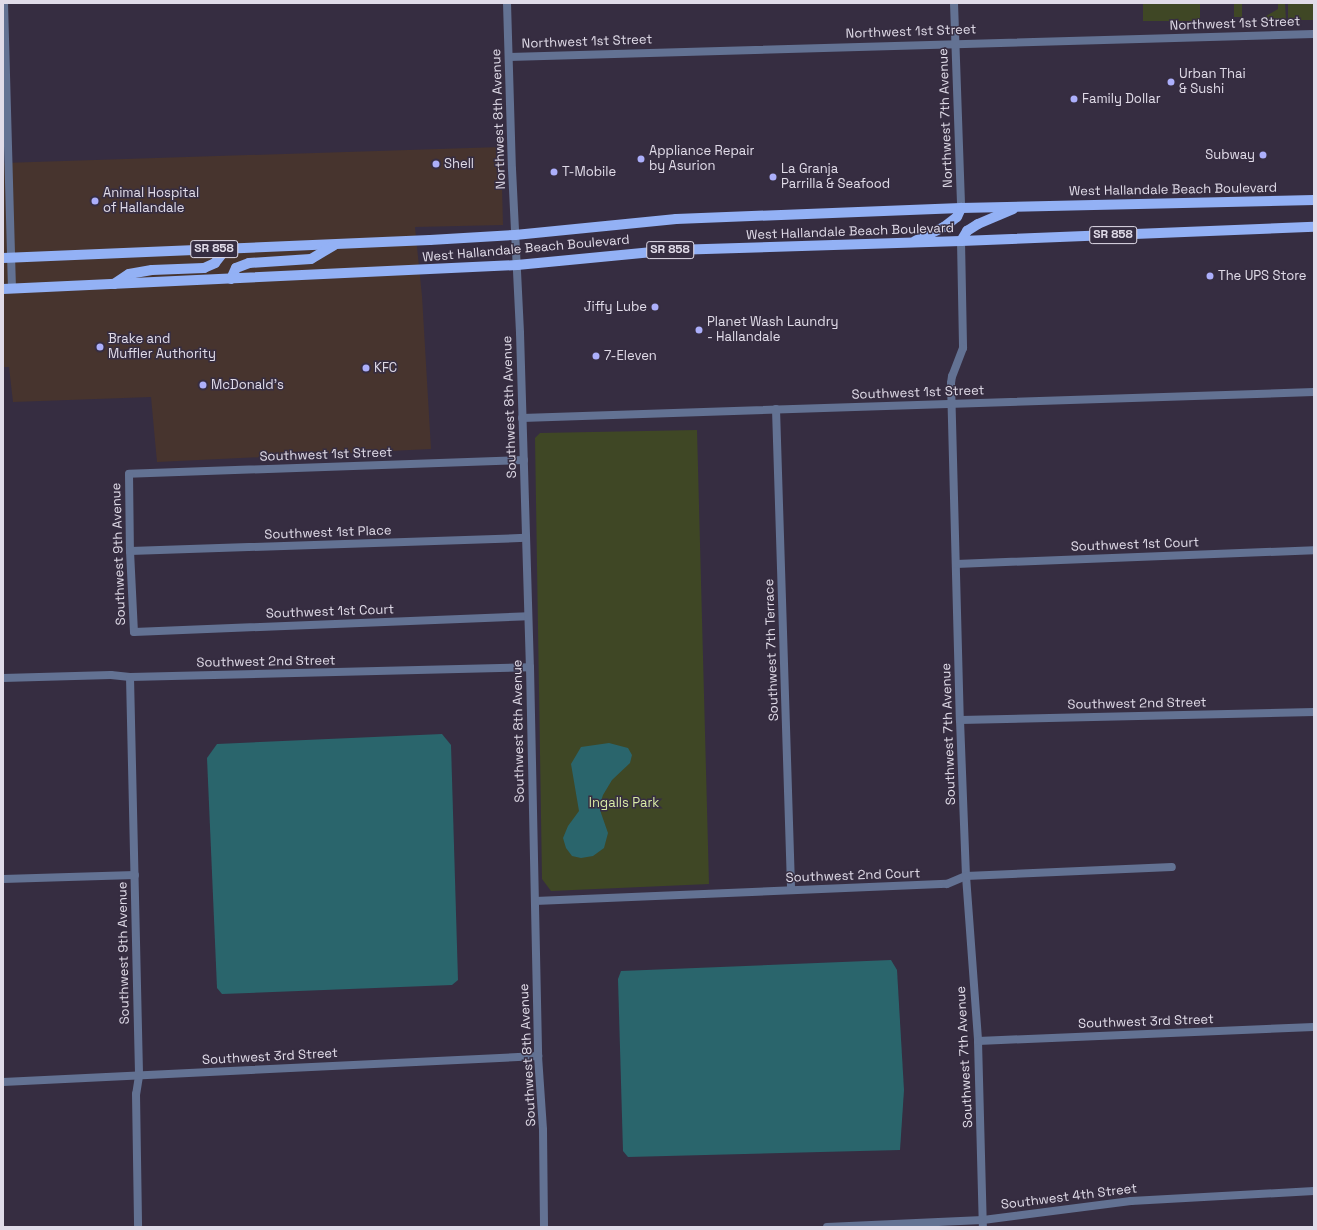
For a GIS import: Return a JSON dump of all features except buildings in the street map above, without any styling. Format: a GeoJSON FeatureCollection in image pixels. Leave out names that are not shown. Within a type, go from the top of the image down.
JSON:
{"type":"FeatureCollection","features":[{"type":"Feature","properties":{"kind":"main road","name":"West Hallandale Beach Boulevard"},"geometry":{"type":"LineString","coordinates":[[7,258],[336,244],[515,234],[676,219],[961,208],[1314,200]]}},
{"type":"Feature","properties":{"kind":"main road"},"geometry":{"type":"LineString","coordinates":[[961,242],[967,231],[978,224],[1018,207]]}},
{"type":"Feature","properties":{"kind":"main road"},"geometry":{"type":"LineString","coordinates":[[911,243],[944,227],[957,217],[961,208]]}},
{"type":"Feature","properties":{"kind":"main road","name":"West Hallandale Beach Boulevard"},"geometry":{"type":"LineString","coordinates":[[8,289],[516,265],[673,250],[961,242],[1314,227]]}},
{"type":"Feature","properties":{"kind":"main road"},"geometry":{"type":"LineString","coordinates":[[231,279],[236,268],[249,263],[311,259],[336,244]]}},
{"type":"Feature","properties":{"kind":"main road"},"geometry":{"type":"LineString","coordinates":[[114,284],[129,274],[152,270],[204,268],[215,263],[226,249]]}},
{"type":"Feature","properties":{"kind":"street"},"geometry":{"type":"LineString","coordinates":[[4,3],[11,229],[7,258],[8,289]]}},
{"type":"Feature","properties":{"kind":"street","name":"Northwest 8th Avenue"},"geometry":{"type":"LineString","coordinates":[[507,3],[515,234]]}},
{"type":"Feature","properties":{"kind":"street","name":"Northwest 7th Avenue"},"geometry":{"type":"LineString","coordinates":[[954,3],[961,208]]}},
{"type":"Feature","properties":{"kind":"street","name":"Northwest 1st Street"},"geometry":{"type":"LineString","coordinates":[[509,57],[955,43],[1314,34]]}},
{"type":"Feature","properties":{"kind":"street","name":"Southwest 8th Avenue"},"geometry":{"type":"LineString","coordinates":[[515,234],[524,460],[538,1056],[543,1130],[544,1227]]}},
{"type":"Feature","properties":{"kind":"street","name":"Southwest 7th Avenue"},"geometry":{"type":"LineString","coordinates":[[961,242],[963,348],[952,376],[952,404],[960,720],[966,876],[978,1041],[983,1224]]}},
{"type":"Feature","properties":{"kind":"street","name":"Southwest 1st Street"},"geometry":{"type":"LineString","coordinates":[[522,418],[776,408],[952,404],[1314,392]]}},
{"type":"Feature","properties":{"kind":"street","name":"Southwest 7th Terrace"},"geometry":{"type":"LineString","coordinates":[[776,408],[791,890]]}},
{"type":"Feature","properties":{"kind":"street","name":"Southwest 1st Street"},"geometry":{"type":"LineString","coordinates":[[129,474],[524,460]]}},
{"type":"Feature","properties":{"kind":"street","name":"Southwest 9th Avenue"},"geometry":{"type":"LineString","coordinates":[[129,474],[130,551],[134,632]]}},
{"type":"Feature","properties":{"kind":"street","name":"Southwest 1st Place"},"geometry":{"type":"LineString","coordinates":[[130,551],[526,538]]}},
{"type":"Feature","properties":{"kind":"street","name":"Southwest 1st Court"},"geometry":{"type":"LineString","coordinates":[[956,564],[1314,550]]}},
{"type":"Feature","properties":{"kind":"street","name":"Southwest 1st Court"},"geometry":{"type":"LineString","coordinates":[[134,632],[528,616]]}},
{"type":"Feature","properties":{"kind":"street","name":"Southwest 2nd Street"},"geometry":{"type":"LineString","coordinates":[[3,678],[111,675],[130,677],[530,667]]}},
{"type":"Feature","properties":{"kind":"street","name":"Southwest 9th Avenue"},"geometry":{"type":"LineString","coordinates":[[130,677],[140,1076],[136,1094],[138,1227]]}},
{"type":"Feature","properties":{"kind":"street","name":"Southwest 2nd Street"},"geometry":{"type":"LineString","coordinates":[[960,720],[1314,712]]}},
{"type":"Feature","properties":{"kind":"street","name":"Southwest 2nd Court"},"geometry":{"type":"LineString","coordinates":[[535,901],[947,884],[966,876],[1172,867]]}},
{"type":"Feature","properties":{"kind":"street"},"geometry":{"type":"LineString","coordinates":[[3,879],[134,875]]}},
{"type":"Feature","properties":{"kind":"street","name":"Southwest 3rd Street"},"geometry":{"type":"LineString","coordinates":[[978,1041],[1314,1026]]}},
{"type":"Feature","properties":{"kind":"street","name":"Southwest 3rd Street"},"geometry":{"type":"LineString","coordinates":[[3,1082],[538,1056]]}},
{"type":"Feature","properties":{"kind":"street","name":"Southwest 4th Street"},"geometry":{"type":"LineString","coordinates":[[827,1227],[983,1224],[1131,1201],[1314,1191]]}},
{"type":"Feature","properties":{"kind":"shaded area"},"geometry":{"type":"Polygon","coordinates":[[[501,147],[503,225],[415,227],[422,296],[431,449],[157,462],[151,397],[13,402],[9,367],[3,367],[3,163],[501,147]]]}},
{"type":"Feature","properties":{"kind":"shaded area"},"geometry":{"type":"Polygon","coordinates":[[[442,734],[451,745],[458,980],[452,985],[222,994],[217,988],[207,758],[217,744],[442,734]]]}},
{"type":"Feature","properties":{"kind":"shaded area"},"geometry":{"type":"Polygon","coordinates":[[[609,743],[628,748],[632,755],[630,763],[612,780],[603,795],[600,804],[601,813],[608,833],[604,848],[593,856],[581,858],[572,856],[566,848],[563,838],[568,826],[579,811],[571,764],[581,747],[609,743]]]}},
{"type":"Feature","properties":{"kind":"shaded area"},"geometry":{"type":"Polygon","coordinates":[[[891,960],[897,970],[904,1090],[900,1150],[628,1157],[623,1151],[618,979],[621,971],[891,960]]]}},
{"type":"Feature","properties":{"kind":"green space"},"geometry":{"type":"Polygon","coordinates":[[[1143,3],[1200,3],[1200,21],[1143,21],[1143,3]]]}},
{"type":"Feature","properties":{"kind":"green space"},"geometry":{"type":"Polygon","coordinates":[[[1234,3],[1242,3],[1242,17],[1234,17],[1234,3]]]}},
{"type":"Feature","properties":{"kind":"green space"},"geometry":{"type":"Polygon","coordinates":[[[1278,3],[1285,3],[1286,20],[1266,20],[1266,16],[1278,9],[1278,3]]]}},
{"type":"Feature","properties":{"kind":"green space"},"geometry":{"type":"Polygon","coordinates":[[[1288,3],[1314,3],[1314,20],[1288,20],[1288,3]]]}},
{"type":"Feature","properties":{"kind":"green space","name":"Ingalls Park"},"geometry":{"type":"Polygon","coordinates":[[[697,430],[709,884],[551,891],[542,879],[535,438],[540,433],[697,430]]]}},
{"type":"Feature","properties":{"kind":"place","name":"Urban Thai & Sushi"},"geometry":{"type":"Point","coordinates":[1171,82]}},
{"type":"Feature","properties":{"kind":"place","name":"Family Dollar"},"geometry":{"type":"Point","coordinates":[1074,99]}},
{"type":"Feature","properties":{"kind":"place","name":"Subway"},"geometry":{"type":"Point","coordinates":[1263,155]}},
{"type":"Feature","properties":{"kind":"place","name":"Appliance Repair by Asurion"},"geometry":{"type":"Point","coordinates":[641,159]}},
{"type":"Feature","properties":{"kind":"place","name":"Shell"},"geometry":{"type":"Point","coordinates":[436,164]}},
{"type":"Feature","properties":{"kind":"place","name":"T-Mobile"},"geometry":{"type":"Point","coordinates":[554,172]}},
{"type":"Feature","properties":{"kind":"place","name":"La Granja Parrilla & Seafood"},"geometry":{"type":"Point","coordinates":[773,177]}},
{"type":"Feature","properties":{"kind":"place","name":"Animal Hospital of Hallandale"},"geometry":{"type":"Point","coordinates":[95,201]}},
{"type":"Feature","properties":{"kind":"place","name":"The UPS Store"},"geometry":{"type":"Point","coordinates":[1210,276]}},
{"type":"Feature","properties":{"kind":"place","name":"Jiffy Lube"},"geometry":{"type":"Point","coordinates":[655,307]}},
{"type":"Feature","properties":{"kind":"place","name":"Planet Wash Laundry - Hallandale"},"geometry":{"type":"Point","coordinates":[699,330]}},
{"type":"Feature","properties":{"kind":"place","name":"Brake and Muffler Authority"},"geometry":{"type":"Point","coordinates":[100,347]}},
{"type":"Feature","properties":{"kind":"place","name":"7-Eleven"},"geometry":{"type":"Point","coordinates":[596,356]}},
{"type":"Feature","properties":{"kind":"place","name":"KFC"},"geometry":{"type":"Point","coordinates":[366,368]}},
{"type":"Feature","properties":{"kind":"place","name":"McDonald's"},"geometry":{"type":"Point","coordinates":[203,385]}}]}
